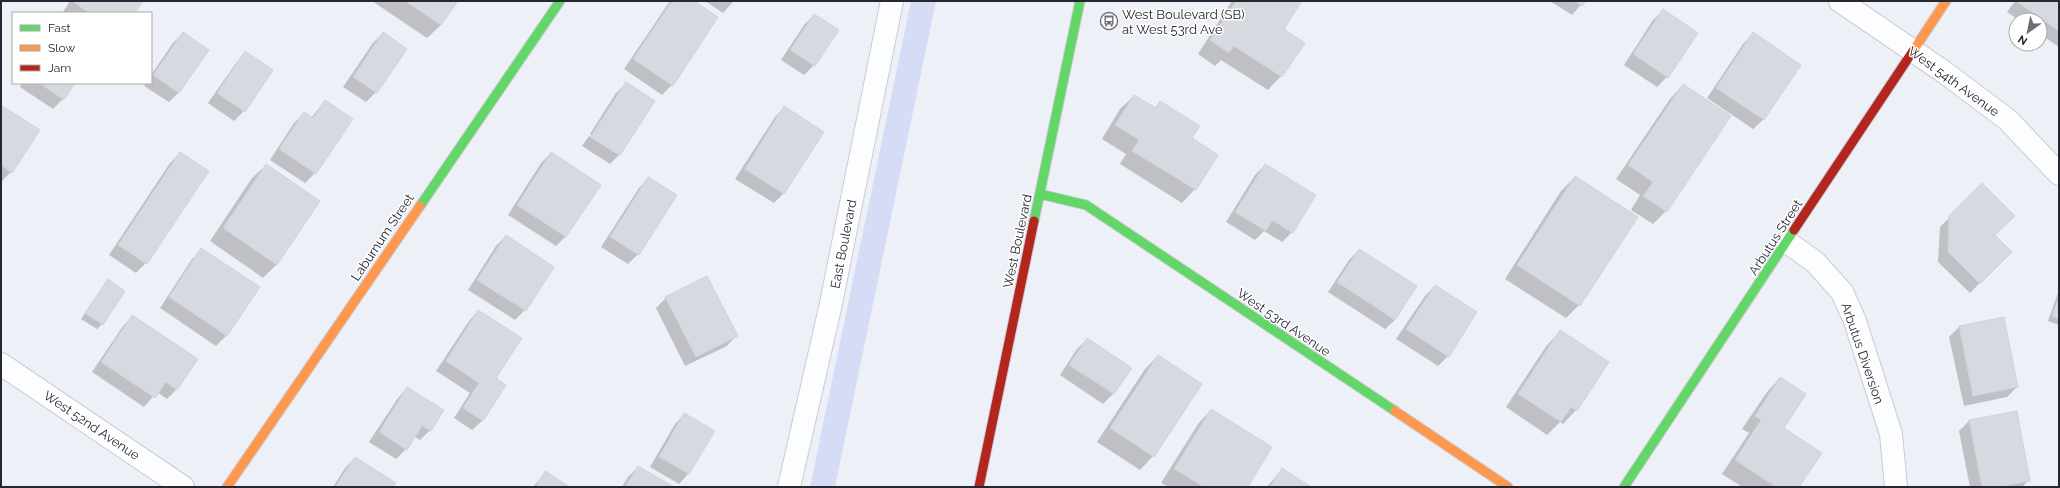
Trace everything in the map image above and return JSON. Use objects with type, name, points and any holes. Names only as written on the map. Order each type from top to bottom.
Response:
[{"type":"street","name":"Laburnum Street","points":[[227,487],[560,1]]},
{"type":"street","name":"East Boulevard","points":[[789,487],[830,308],[892,1]]},
{"type":"street","name":"West Boulevard","points":[[979,487],[1080,1]]},
{"type":"street","name":"West 54th Avenue","points":[[1840,1],[1944,72],[2008,120],[2059,174]]},
{"type":"street","name":"Arbutus Street","points":[[1624,487],[1946,1]]},
{"type":"street","name":"West 53rd Avenue","points":[[1040,194],[1086,205],[1508,487]]},
{"type":"street","name":"Arbutus Diversion","points":[[1787,242],[1815,262],[1842,292],[1855,321],[1891,434],[1896,487]]},
{"type":"street","name":"West 52nd Avenue","points":[[1,364],[183,487]]},
{"type":"shaded area","points":[[911,1],[936,1],[835,487],[810,487]]},
{"type":"building","points":[[72,1],[143,1],[136,12],[88,12]]},
{"type":"building","points":[[405,1],[458,1],[441,25]]},
{"type":"building","points":[[672,1],[694,1],[718,17],[673,86],[633,59]]},
{"type":"building","points":[[1236,1],[1302,1],[1284,29],[1305,43],[1282,77],[1234,46],[1229,53],[1210,40]]},
{"type":"building","points":[[1574,1],[1586,1],[1582,6]]},
{"type":"building","points":[[2016,1],[2059,1],[2059,31],[2048,23],[2048,12],[2032,12]]},
{"type":"building","points":[[1663,9],[1698,33],[1668,78],[1633,54]]},
{"type":"building","points":[[814,14],[839,30],[815,66],[790,50]]},
{"type":"building","points":[[183,32],[209,50],[179,93],[153,75]]},
{"type":"building","points":[[383,32],[407,49],[377,93],[353,77]]},
{"type":"building","points":[[1753,32],[1801,65],[1764,120],[1716,88]]},
{"type":"building","points":[[245,51],[273,70],[245,112],[217,93]]},
{"type":"building","points":[[626,82],[655,101],[620,155],[591,136]]},
{"type":"building","points":[[40,84],[74,84],[64,100]]},
{"type":"building","points":[[1683,84],[1731,116],[1667,212],[1643,196],[1653,182],[1628,165]]},
{"type":"building","points":[[1134,95],[1156,108],[1160,101],[1200,126],[1192,138],[1218,155],[1196,190],[1132,151],[1139,140],[1115,125]]},
{"type":"building","points":[[325,100],[353,119],[316,174],[279,149],[304,112],[313,118]]},
{"type":"building","points":[[1,105],[40,130],[12,173],[1,165]]},
{"type":"building","points":[[784,106],[824,132],[784,194],[745,169]]},
{"type":"building","points":[[180,152],[209,171],[147,264],[118,245]]},
{"type":"building","points":[[551,152],[601,185],[566,237],[517,205]]},
{"type":"building","points":[[266,164],[320,201],[277,265],[223,228]]},
{"type":"building","points":[[1265,164],[1316,195],[1293,233],[1272,220],[1266,231],[1235,212]]},
{"type":"building","points":[[1575,176],[1638,217],[1580,306],[1517,265]]},
{"type":"building","points":[[648,177],[677,195],[639,255],[610,237]]},
{"type":"building","points":[[1982,183],[2015,216],[1995,235],[2012,252],[1980,284],[1948,252],[1949,216]]},
{"type":"building","points":[[506,235],[554,267],[526,311],[477,280]]},
{"type":"building","points":[[201,248],[260,287],[227,336],[169,297]]},
{"type":"building","points":[[1359,249],[1417,286],[1395,320],[1337,282]]},
{"type":"building","points":[[707,276],[738,336],[696,357],[665,297]]},
{"type":"building","points":[[108,279],[125,291],[103,325],[85,313]]},
{"type":"building","points":[[1435,285],[1477,312],[1449,357],[1406,329]]},
{"type":"building","points":[[2059,297],[2059,319],[2052,316]]},
{"type":"building","points":[[478,310],[522,338],[496,378],[506,385],[483,421],[463,408],[479,383],[446,361]]},
{"type":"building","points":[[132,315],[198,359],[177,390],[166,382],[155,398],[101,362]]},
{"type":"building","points":[[2004,317],[2018,387],[1973,396],[1959,326]]},
{"type":"building","points":[[1560,330],[1609,362],[1577,411],[1571,407],[1561,422],[1518,394]]},
{"type":"building","points":[[1087,338],[1132,368],[1114,394],[1069,365]]},
{"type":"building","points":[[1158,355],[1202,384],[1154,457],[1110,428]]},
{"type":"building","points":[[1780,377],[1806,394],[1784,428],[1822,453],[1799,487],[1776,487],[1735,460],[1761,420],[1755,416]]},
{"type":"building","points":[[407,387],[444,410],[431,431],[422,426],[407,450],[379,432]]},
{"type":"building","points":[[1211,409],[1272,447],[1248,487],[1204,487],[1174,469]]},
{"type":"building","points":[[2017,411],[2030,481],[1998,487],[1982,487],[1969,420]]},
{"type":"building","points":[[684,413],[715,431],[689,474],[659,457]]},
{"type":"building","points":[[355,457],[396,483],[393,487],[335,487]]},
{"type":"building","points":[[638,466],[674,487],[625,487]]},
{"type":"building","points":[[1282,468],[1311,487],[1270,487]]},
{"type":"building","points":[[545,471],[570,487],[536,487]]},
{"type":"traffic: fast","points":[[420,206],[560,1]]},
{"type":"traffic: fast","points":[[1034,221],[1080,1]]},
{"type":"traffic: fast","points":[[1040,194],[1086,205],[1395,411]]},
{"type":"traffic: fast","points":[[1624,487],[1794,230]]},
{"type":"traffic: slow","points":[[1913,51],[1946,1]]},
{"type":"traffic: slow","points":[[227,487],[420,206]]},
{"type":"traffic: slow","points":[[1395,411],[1508,487]]},
{"type":"traffic: jam","points":[[1794,230],[1913,51]]},
{"type":"traffic: jam","points":[[979,487],[1034,221]]},
{"type":"place","name":"West Boulevard (SB) at West 53rd Ave","points":[[1109,21]]}]
